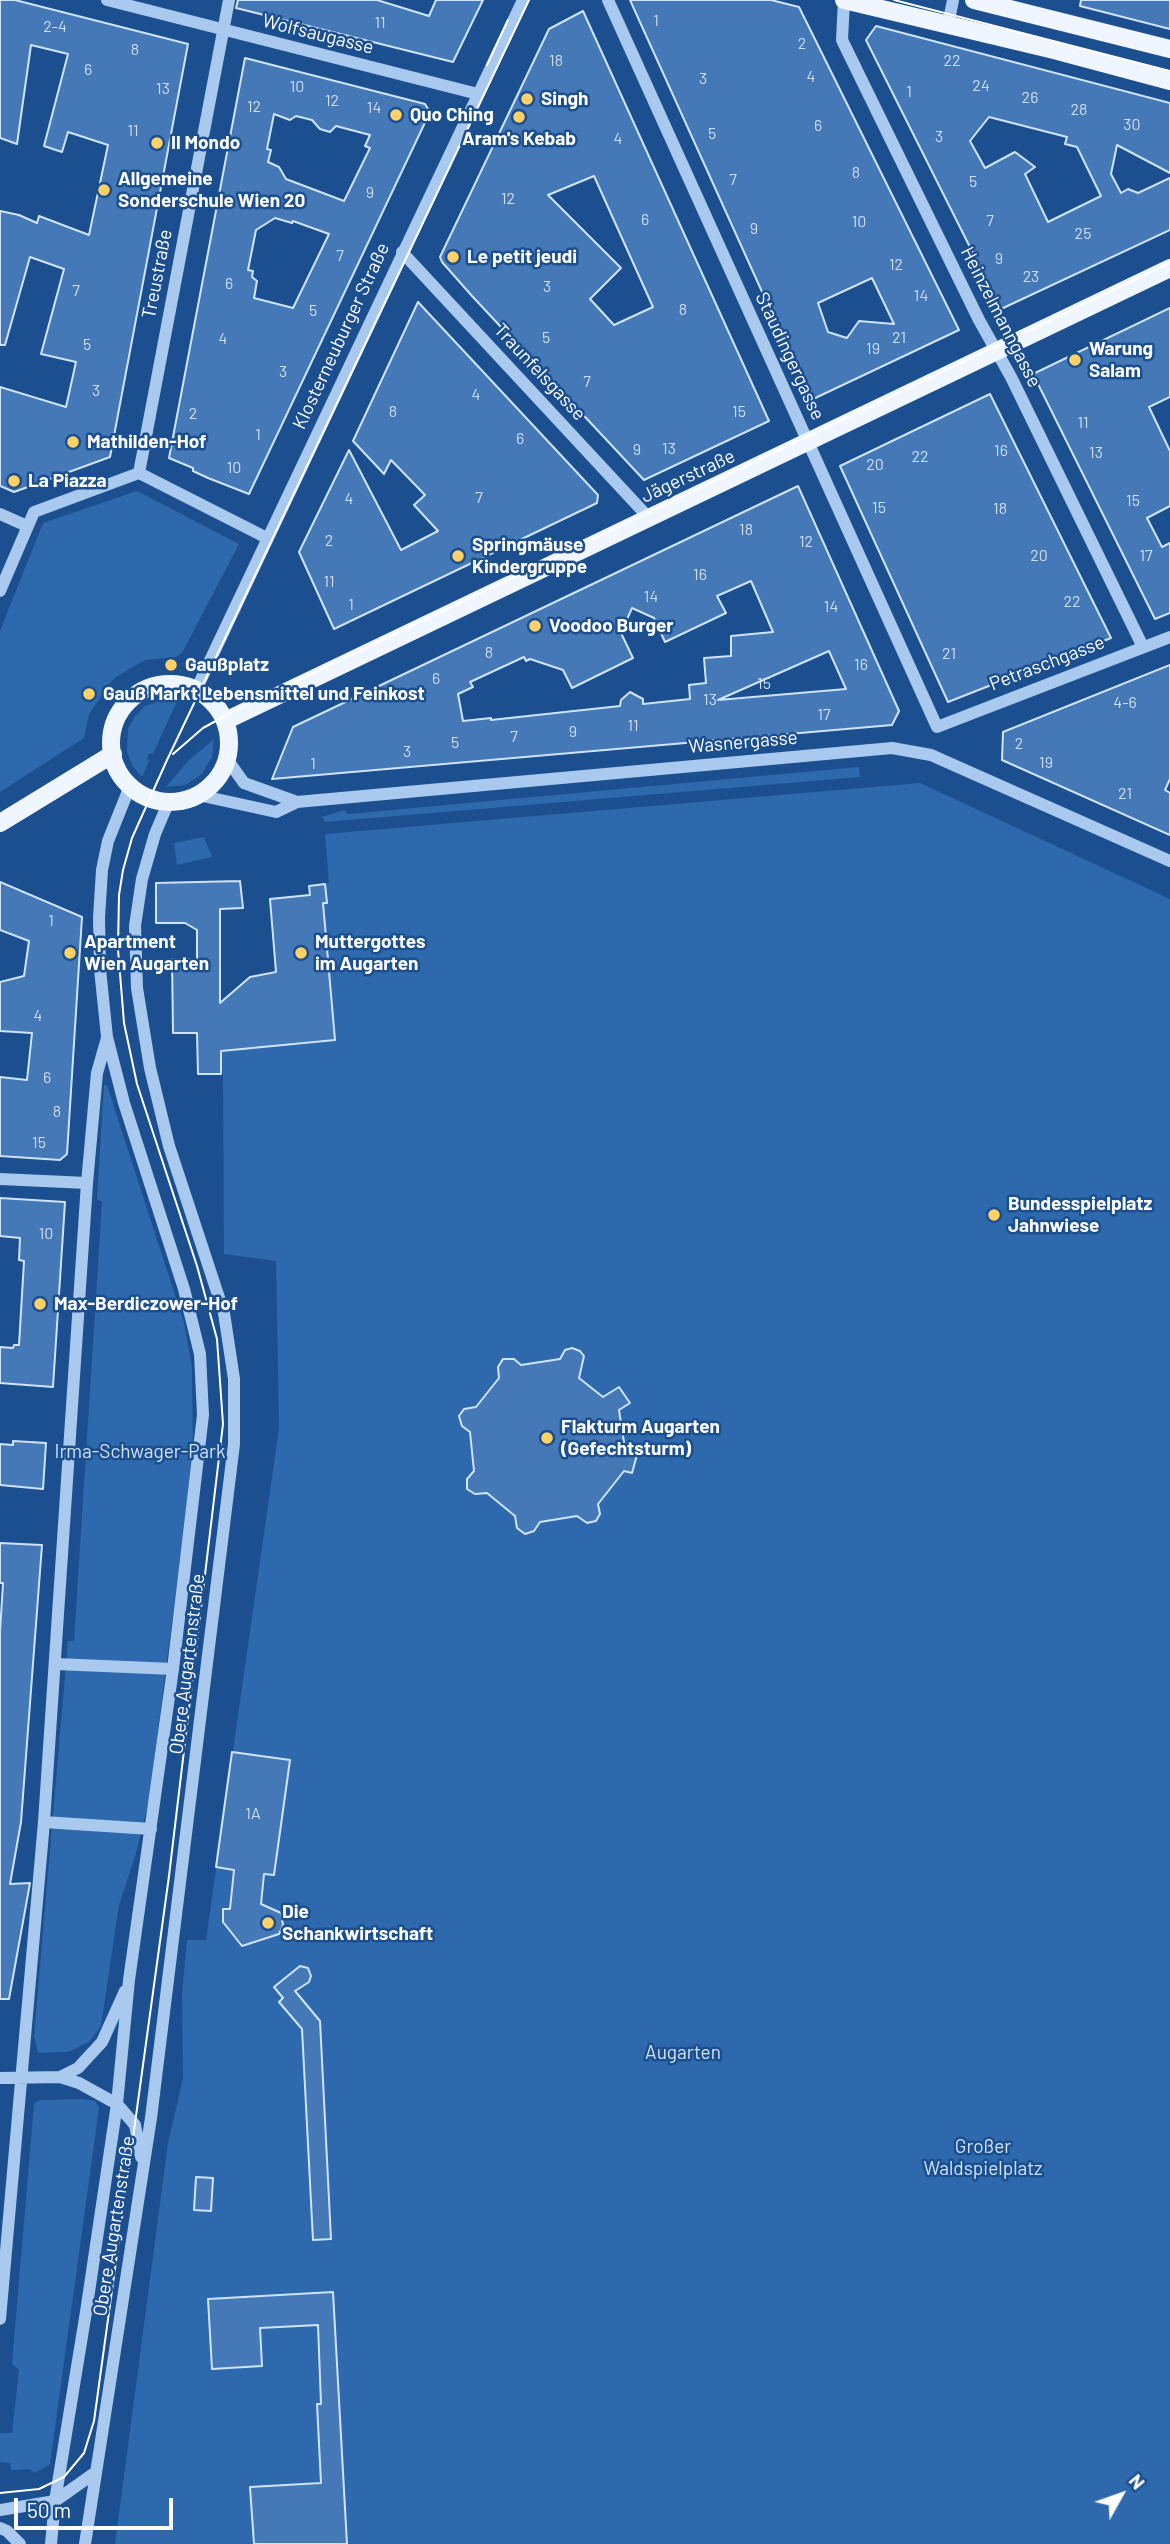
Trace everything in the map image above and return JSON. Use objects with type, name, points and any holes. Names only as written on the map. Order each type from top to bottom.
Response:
[{"type":"main road","points":[[844,0],[1054,50],[1170,81]]},
{"type":"main road","points":[[974,0],[1170,49]]},
{"type":"main road","name":"Jägerstraße","points":[[225,721],[1170,268]]},
{"type":"main road","points":[[171,684],[196,690],[216,706],[225,721],[229,744],[227,759],[216,780],[198,795],[169,802],[150,798],[130,786],[117,768],[112,736],[116,720],[125,705],[138,694],[154,687],[171,684]]},
{"type":"main road","points":[[0,823],[113,754]]},
{"type":"street","name":"Wolfsaugasse","points":[[107,0],[478,94]]},
{"type":"street","name":"Treustraße","points":[[139,472],[229,0]]},
{"type":"street","name":"Staudingergasse","points":[[608,0],[937,727]]},
{"type":"street","name":"Heinzelmanngasse","points":[[844,0],[842,40],[1143,647]]},
{"type":"street","points":[[948,25],[953,0]]},
{"type":"street","name":"Klosterneuburger Straße","points":[[196,690],[402,252],[525,1]]},
{"type":"street","name":"Traunfelsgasse","points":[[402,252],[649,518]]},
{"type":"street","points":[[0,591],[34,512],[139,472],[267,538]]},
{"type":"street","points":[[0,514],[27,526]]},
{"type":"street","name":"Petraschgasse","points":[[937,727],[1170,636]]},
{"type":"street","name":"Wasnergasse","points":[[198,795],[276,812],[298,802],[892,748],[931,755],[1170,861]]},
{"type":"street","name":"Wasnergasse","points":[[227,759],[244,783],[298,802]]},
{"type":"street","name":"Obere Augartenstraße","points":[[51,2544],[55,2501],[117,2104],[129,1980],[173,1669],[203,1415],[200,1354],[184,1289],[131,1127],[107,1037],[100,969],[102,870],[108,841],[130,786]]},
{"type":"street","name":"Obere Augartenstraße","points":[[85,2544],[144,2167],[234,1444],[234,1379],[224,1313],[166,1134],[150,1068],[137,988],[135,926],[142,879],[155,834],[169,802]]},
{"type":"street","name":"Obere Augartenstraße","points":[[0,2319],[44,1822],[87,1183],[97,1073],[107,1037]]},
{"type":"street","points":[[0,1178],[87,1183]]},
{"type":"street","name":"Obere Augartenstraße","points":[[56,1664],[173,1669]]},
{"type":"street","points":[[44,1822],[151,1829]]},
{"type":"street","points":[[60,2077],[78,2068],[103,2042],[129,1980]]},
{"type":"street","points":[[0,2078],[60,2077],[79,2083],[117,2104],[135,2125],[144,2167]]},
{"type":"street","points":[[0,2510],[55,2501],[96,2472]]},
{"type":"street","points":[[0,2528],[20,2544]]},
{"type":"green space","points":[[137,491],[239,544],[182,653],[176,657],[145,660],[114,678],[89,714],[84,738],[0,792],[0,631],[43,523]]},
{"type":"green space","points":[[169,698],[178,699],[153,754],[149,753],[149,761],[142,777],[133,767],[127,752],[128,729],[145,706]]},
{"type":"green space","points":[[214,739],[212,757],[202,774],[185,785],[166,787],[188,761]]},
{"type":"green space","points":[[859,767],[860,777],[325,822],[322,817],[344,810],[348,814]]},
{"type":"green space","name":"Augarten","points":[[920,783],[1170,899],[1170,2544],[115,2544],[168,2143],[183,2078],[182,1994],[187,1940],[206,1940],[279,1428],[276,1261],[224,1254],[221,1051],[335,1040],[323,903],[327,903],[325,884],[329,883],[325,834]]},
{"type":"green space","points":[[204,837],[212,857],[177,865],[174,843]]},
{"type":"green space","name":"Irma-Schwager-Park","points":[[104,1085],[107,1085],[184,1323],[192,1367],[193,1457],[149,1800],[119,1905],[101,2026],[89,2042],[68,2052],[38,2053],[34,2036],[68,1641],[74,1641],[102,1202],[97,1199]]},
{"type":"green space","points":[[39,2100],[95,2101],[99,2108],[50,2464],[35,2473],[29,2469],[11,2470],[10,2463],[0,2462],[0,2433],[12,2433],[19,2370],[12,2364],[34,2104]]},
{"type":"building","points":[[0,0],[15,0],[188,44],[110,457],[14,492],[0,486],[0,387],[66,407],[76,362],[41,354],[64,269],[30,257],[5,345],[0,345],[0,211],[37,223],[39,216],[89,235],[108,145],[68,132],[62,152],[44,146],[68,54],[31,45],[17,144],[0,138]]},
{"type":"building","points":[[238,0],[377,0],[429,16],[436,0],[483,0],[453,62],[236,8]]},
{"type":"building","points":[[630,0],[771,0],[799,7],[959,330],[811,400]],"holes":[[[872,278],[894,324],[859,321],[847,338],[828,332],[818,303]]]},
{"type":"building","points":[[1081,0],[1170,0],[1170,29],[1080,6]]},
{"type":"building","points":[[583,11],[769,421],[644,480],[472,296],[440,257],[549,29]],"holes":[[[594,176],[653,307],[614,325],[590,299],[621,268],[548,195]]]},
{"type":"building","points":[[876,26],[1170,103],[1170,173],[1117,145],[1111,174],[1121,193],[1128,189],[1138,193],[1170,178],[1170,230],[1001,309],[866,40]],"holes":[[[989,117],[1067,137],[1065,144],[1077,147],[1101,196],[1048,222],[1025,174],[1035,167],[1015,152],[985,168],[970,141]]]},
{"type":"building","points":[[245,58],[425,104],[430,112],[249,494],[208,478],[169,458]],"holes":[[[274,114],[290,120],[296,116],[312,120],[320,129],[330,132],[336,126],[370,135],[365,146],[370,148],[344,201],[286,179],[279,167],[268,162],[271,150],[267,149]],[[275,218],[292,223],[293,221],[329,234],[293,308],[254,298],[257,281],[252,277],[253,271],[248,270],[256,230]]]},
{"type":"building","points":[[418,302],[598,495],[597,503],[334,629],[299,552],[349,450],[401,550],[438,531],[414,505],[425,495],[391,460],[384,474],[353,441]]},
{"type":"building","points":[[1170,308],[1170,397],[1149,407],[1170,451],[1170,506],[1147,518],[1162,547],[1170,543],[1170,613],[1155,619],[1033,374]]},
{"type":"building","points":[[990,394],[1111,638],[948,702],[840,466]]},
{"type":"building","points":[[798,486],[899,711],[892,725],[272,779],[293,727]],"holes":[[[751,581],[773,632],[731,636],[731,656],[704,658],[706,683],[689,685],[690,699],[643,704],[643,699],[630,692],[621,700],[620,706],[463,721],[458,694],[473,687],[470,682],[524,657],[526,661],[530,659],[563,670],[572,688],[633,658],[621,633],[632,608],[654,618],[665,642],[726,613],[717,596]],[[829,651],[846,689],[718,700]]]},
{"type":"building","points":[[1170,665],[1170,779],[1165,790],[1170,793],[1170,835],[1002,760],[1003,732]]},
{"type":"building","points":[[240,881],[243,908],[220,909],[220,1003],[250,977],[276,972],[270,899],[310,895],[309,886],[325,884],[327,903],[323,903],[335,1040],[221,1051],[221,1074],[198,1074],[197,1033],[173,1033],[172,959],[197,959],[197,930],[185,923],[156,923],[156,883]]},
{"type":"building","points":[[0,882],[82,917],[67,1154],[60,1160],[0,1156],[0,1077],[27,1080],[32,1033],[0,1031],[0,982],[24,976],[29,941],[0,930]]},
{"type":"building","name":"Max-Berdiczower-Hof","points":[[0,1198],[65,1202],[53,1387],[0,1383],[0,1347],[13,1348],[14,1345],[19,1345],[24,1261],[19,1260],[20,1238],[0,1236]]},
{"type":"building","name":"Flakturm Augarten (Gefechtsturm)","points":[[572,1348],[584,1356],[579,1378],[603,1397],[619,1387],[630,1403],[619,1410],[625,1449],[637,1455],[632,1473],[624,1471],[598,1504],[600,1514],[596,1521],[587,1523],[577,1516],[540,1522],[534,1531],[525,1534],[517,1528],[515,1516],[487,1493],[475,1494],[467,1489],[467,1479],[474,1471],[470,1432],[462,1426],[459,1416],[464,1409],[476,1407],[499,1378],[498,1367],[503,1359],[514,1359],[521,1365],[560,1359],[565,1350]]},
{"type":"building","points":[[13,1441],[46,1443],[43,1489],[0,1485],[0,1444],[13,1445]]},
{"type":"building","points":[[0,1543],[42,1545],[21,1822],[10,1884],[30,1883],[9,1999],[0,1999],[0,1632],[3,1583],[0,1583]]},
{"type":"building","points":[[232,1752],[290,1760],[274,1875],[264,1874],[261,1904],[281,1913],[283,1925],[279,1934],[242,1946],[223,1922],[223,1909],[230,1909],[234,1870],[216,1867]]},
{"type":"building","points":[[300,1966],[308,1968],[311,1976],[309,1982],[295,1991],[320,2021],[331,2239],[313,2240],[302,2029],[279,2002],[283,1998],[274,1987]]},
{"type":"building","points":[[196,2177],[213,2178],[211,2211],[194,2210]]},
{"type":"building","points":[[333,2292],[347,2544],[254,2544],[250,2487],[321,2483],[317,2404],[321,2404],[318,2325],[260,2328],[262,2366],[212,2369],[208,2299]]},
{"type":"tram line","points":[[0,2493],[39,2489],[64,2477],[84,2453],[94,2421],[169,1876],[223,1424],[217,1339],[197,1266],[137,1084],[124,1023],[118,949],[119,895],[123,870],[132,838],[167,760],[529,0]]},
{"type":"tram line","points":[[894,0],[1170,71]]},
{"type":"tram line","points":[[487,65],[508,20]]},
{"type":"tram line","points":[[173,754],[203,728],[236,710],[1170,263]]},
{"type":"place","name":"Singh","points":[[527,99]]},
{"type":"place","name":"Quo Ching","points":[[396,115]]},
{"type":"place","name":"Aram's Kebab","points":[[519,117]]},
{"type":"place","name":"Il Mondo","points":[[157,143]]},
{"type":"place","name":"Allgemeine Sonderschule Wien 20","points":[[104,190]]},
{"type":"place","name":"Le petit jeudi","points":[[453,257]]},
{"type":"place","name":"Warung Salam","points":[[1075,360]]},
{"type":"place","name":"Mathilden-Hof","points":[[73,442]]},
{"type":"place","name":"La Piazza","points":[[14,481]]},
{"type":"place","name":"Springmäuse Kindergruppe","points":[[458,556]]},
{"type":"place","name":"Voodoo Burger","points":[[535,626]]},
{"type":"place","name":"Gaußplatz","points":[[171,665]]},
{"type":"place","name":"Gauß Markt Lebensmittel und Feinkost","points":[[89,694]]},
{"type":"place","name":"Apartment Wien Augarten","points":[[70,953]]},
{"type":"place","name":"Muttergottes im Augarten","points":[[301,953]]},
{"type":"place","name":"Bundesspielplatz Jahnwiese","points":[[994,1215]]},
{"type":"place","name":"Max-Berdiczower-Hof","points":[[40,1304]]},
{"type":"place","name":"Flakturm Augarten (Gefechtsturm)","points":[[547,1438]]},
{"type":"place","name":"Die Schankwirtschaft","points":[[268,1923]]},
{"type":"park label","name":"Großer Waldspielplatz","points":[[983,2158]]}]
